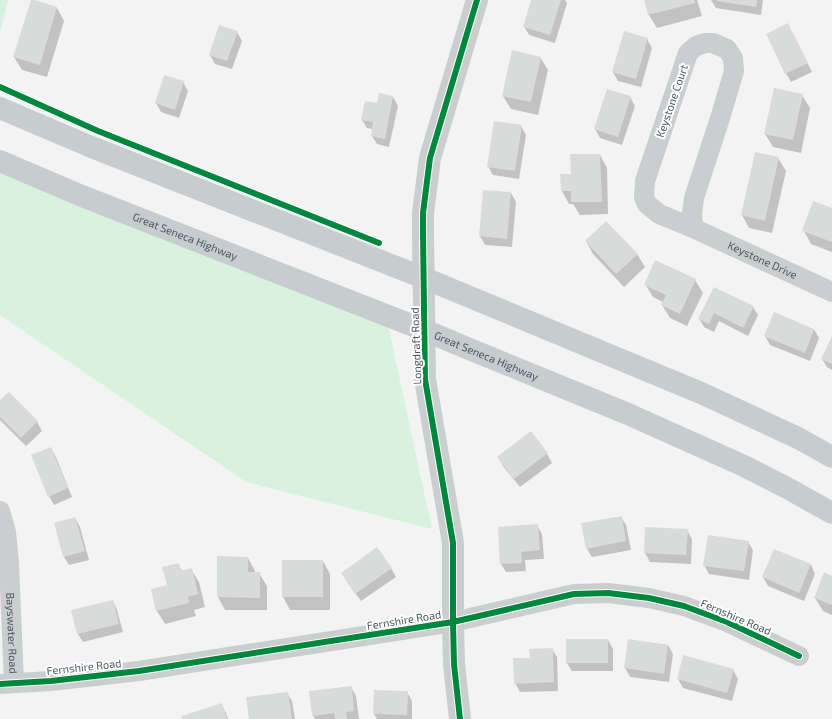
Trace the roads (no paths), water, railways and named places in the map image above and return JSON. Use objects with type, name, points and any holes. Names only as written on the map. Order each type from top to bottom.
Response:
[{"type":"main road","points":[[0,108],[89,146],[424,278],[701,393],[798,438],[832,457]]},
{"type":"main road","name":"Great Seneca Highway","points":[[0,162],[96,202],[424,330],[643,420],[744,466],[832,513]]},
{"type":"street","name":"Longdraft Road","points":[[460,719],[454,664],[453,543],[425,379],[423,234],[430,158],[477,0]]},
{"type":"street","name":"Keystone Court","points":[[705,43],[713,43],[727,49],[733,58],[734,71],[694,198],[692,213],[693,228],[658,214],[647,204],[644,197],[645,181],[688,53],[696,46],[705,43]]},
{"type":"street","name":"Keystone Drive","points":[[693,228],[832,292]]},
{"type":"street","name":"Bayswater Road","points":[[0,511],[6,532],[9,563],[7,684]]},
{"type":"street","name":"Fernshire Road","points":[[7,684],[51,681],[139,671],[453,622],[574,594],[608,593],[649,598],[684,606],[727,622],[799,656]]}]
